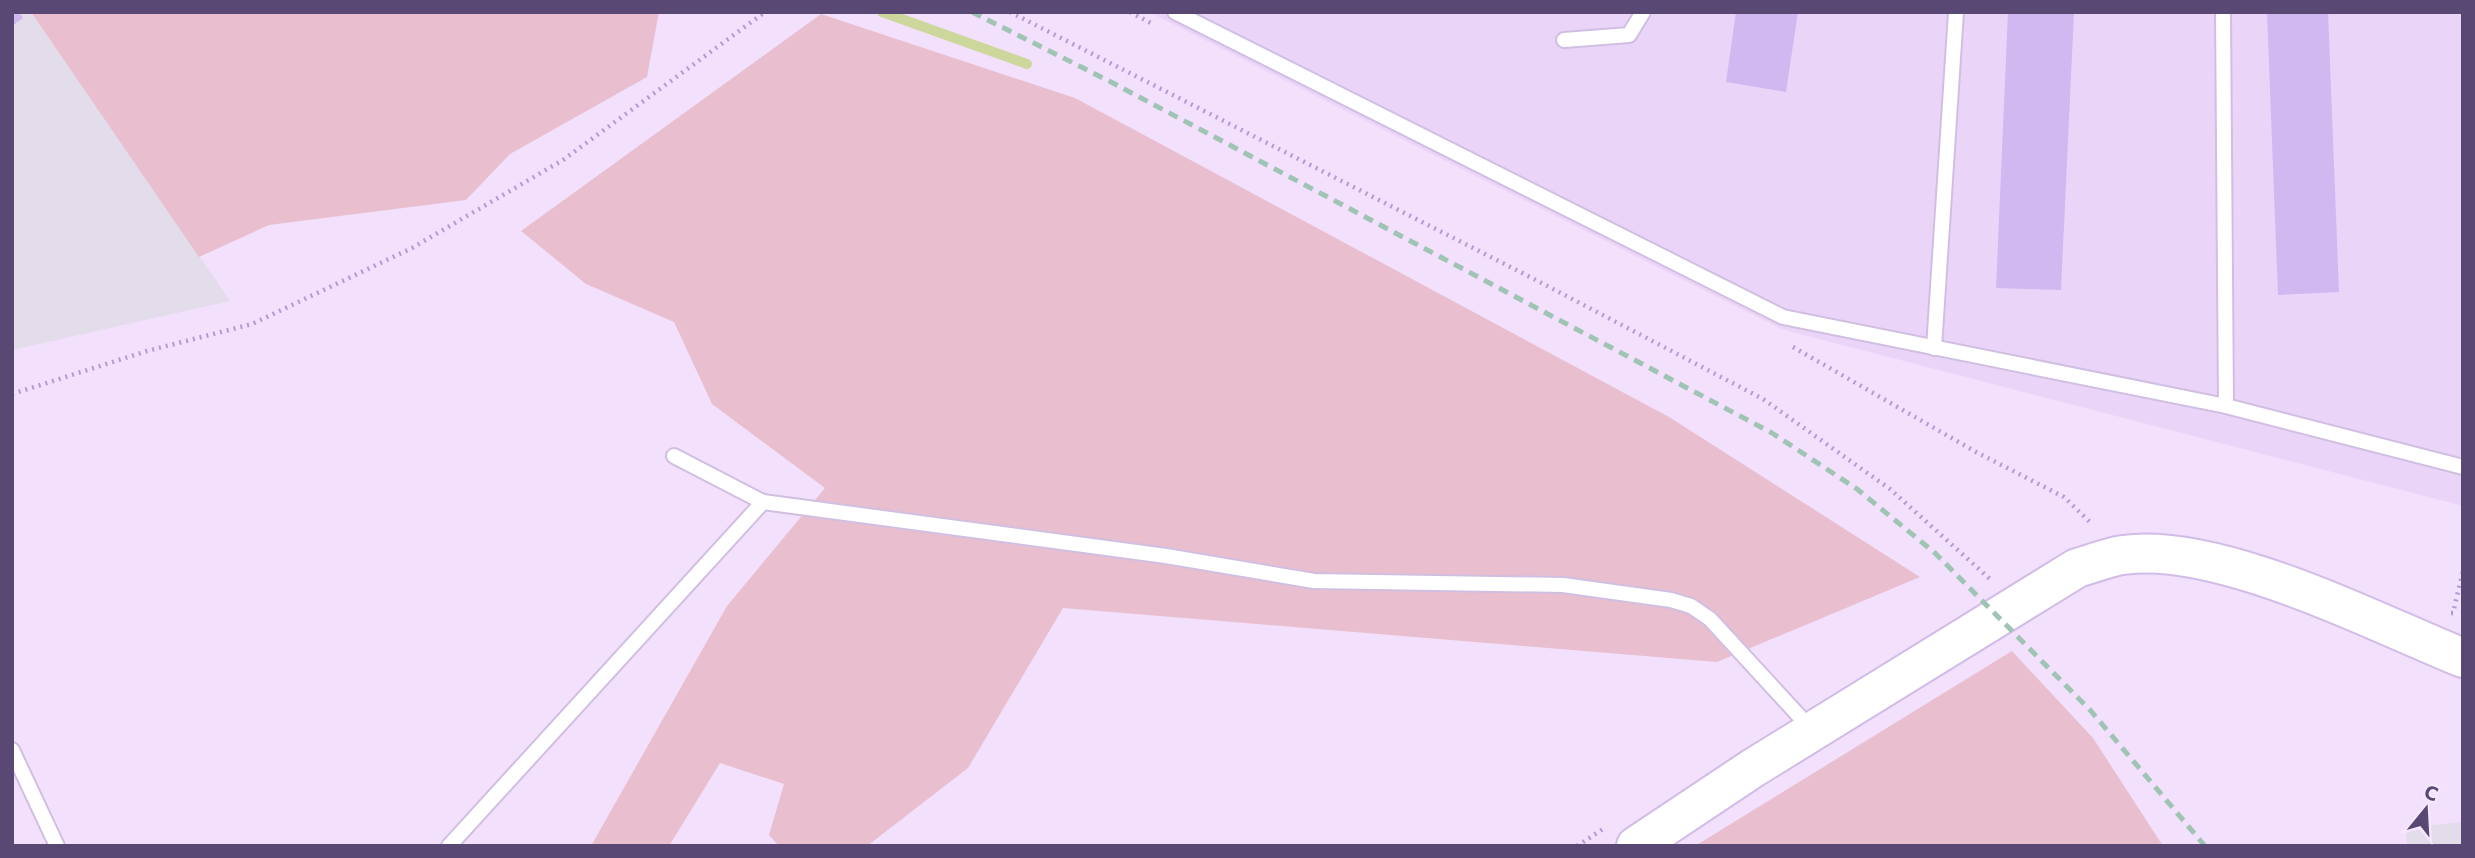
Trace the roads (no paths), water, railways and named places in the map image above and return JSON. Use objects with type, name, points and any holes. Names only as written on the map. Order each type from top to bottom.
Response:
[{"type":"street","points":[[1636,846],[1813,731],[2077,568],[2124,555],[2192,557],[2264,577],[2463,658]]},
{"type":"lane","points":[[1175,12],[1783,317],[2226,406],[2463,467]]},
{"type":"lane","points":[[1564,40],[1629,35],[1643,12]]},
{"type":"lane","points":[[1934,348],[1956,12]]},
{"type":"lane","points":[[2223,12],[2226,406]]},
{"type":"lane","points":[[674,456],[763,502],[1166,556],[1314,581],[1563,585],[1671,600],[1691,606],[1710,619],[1813,731]]},
{"type":"lane","points":[[449,846],[763,502]]},
{"type":"lane","points":[[12,750],[57,846]]},
{"type":"waterway","points":[[882,12],[1027,64]]},
{"type":"railway","points":[[972,12],[1111,82],[1772,433],[1857,489],[1935,553],[2091,711],[2205,846]]}]
